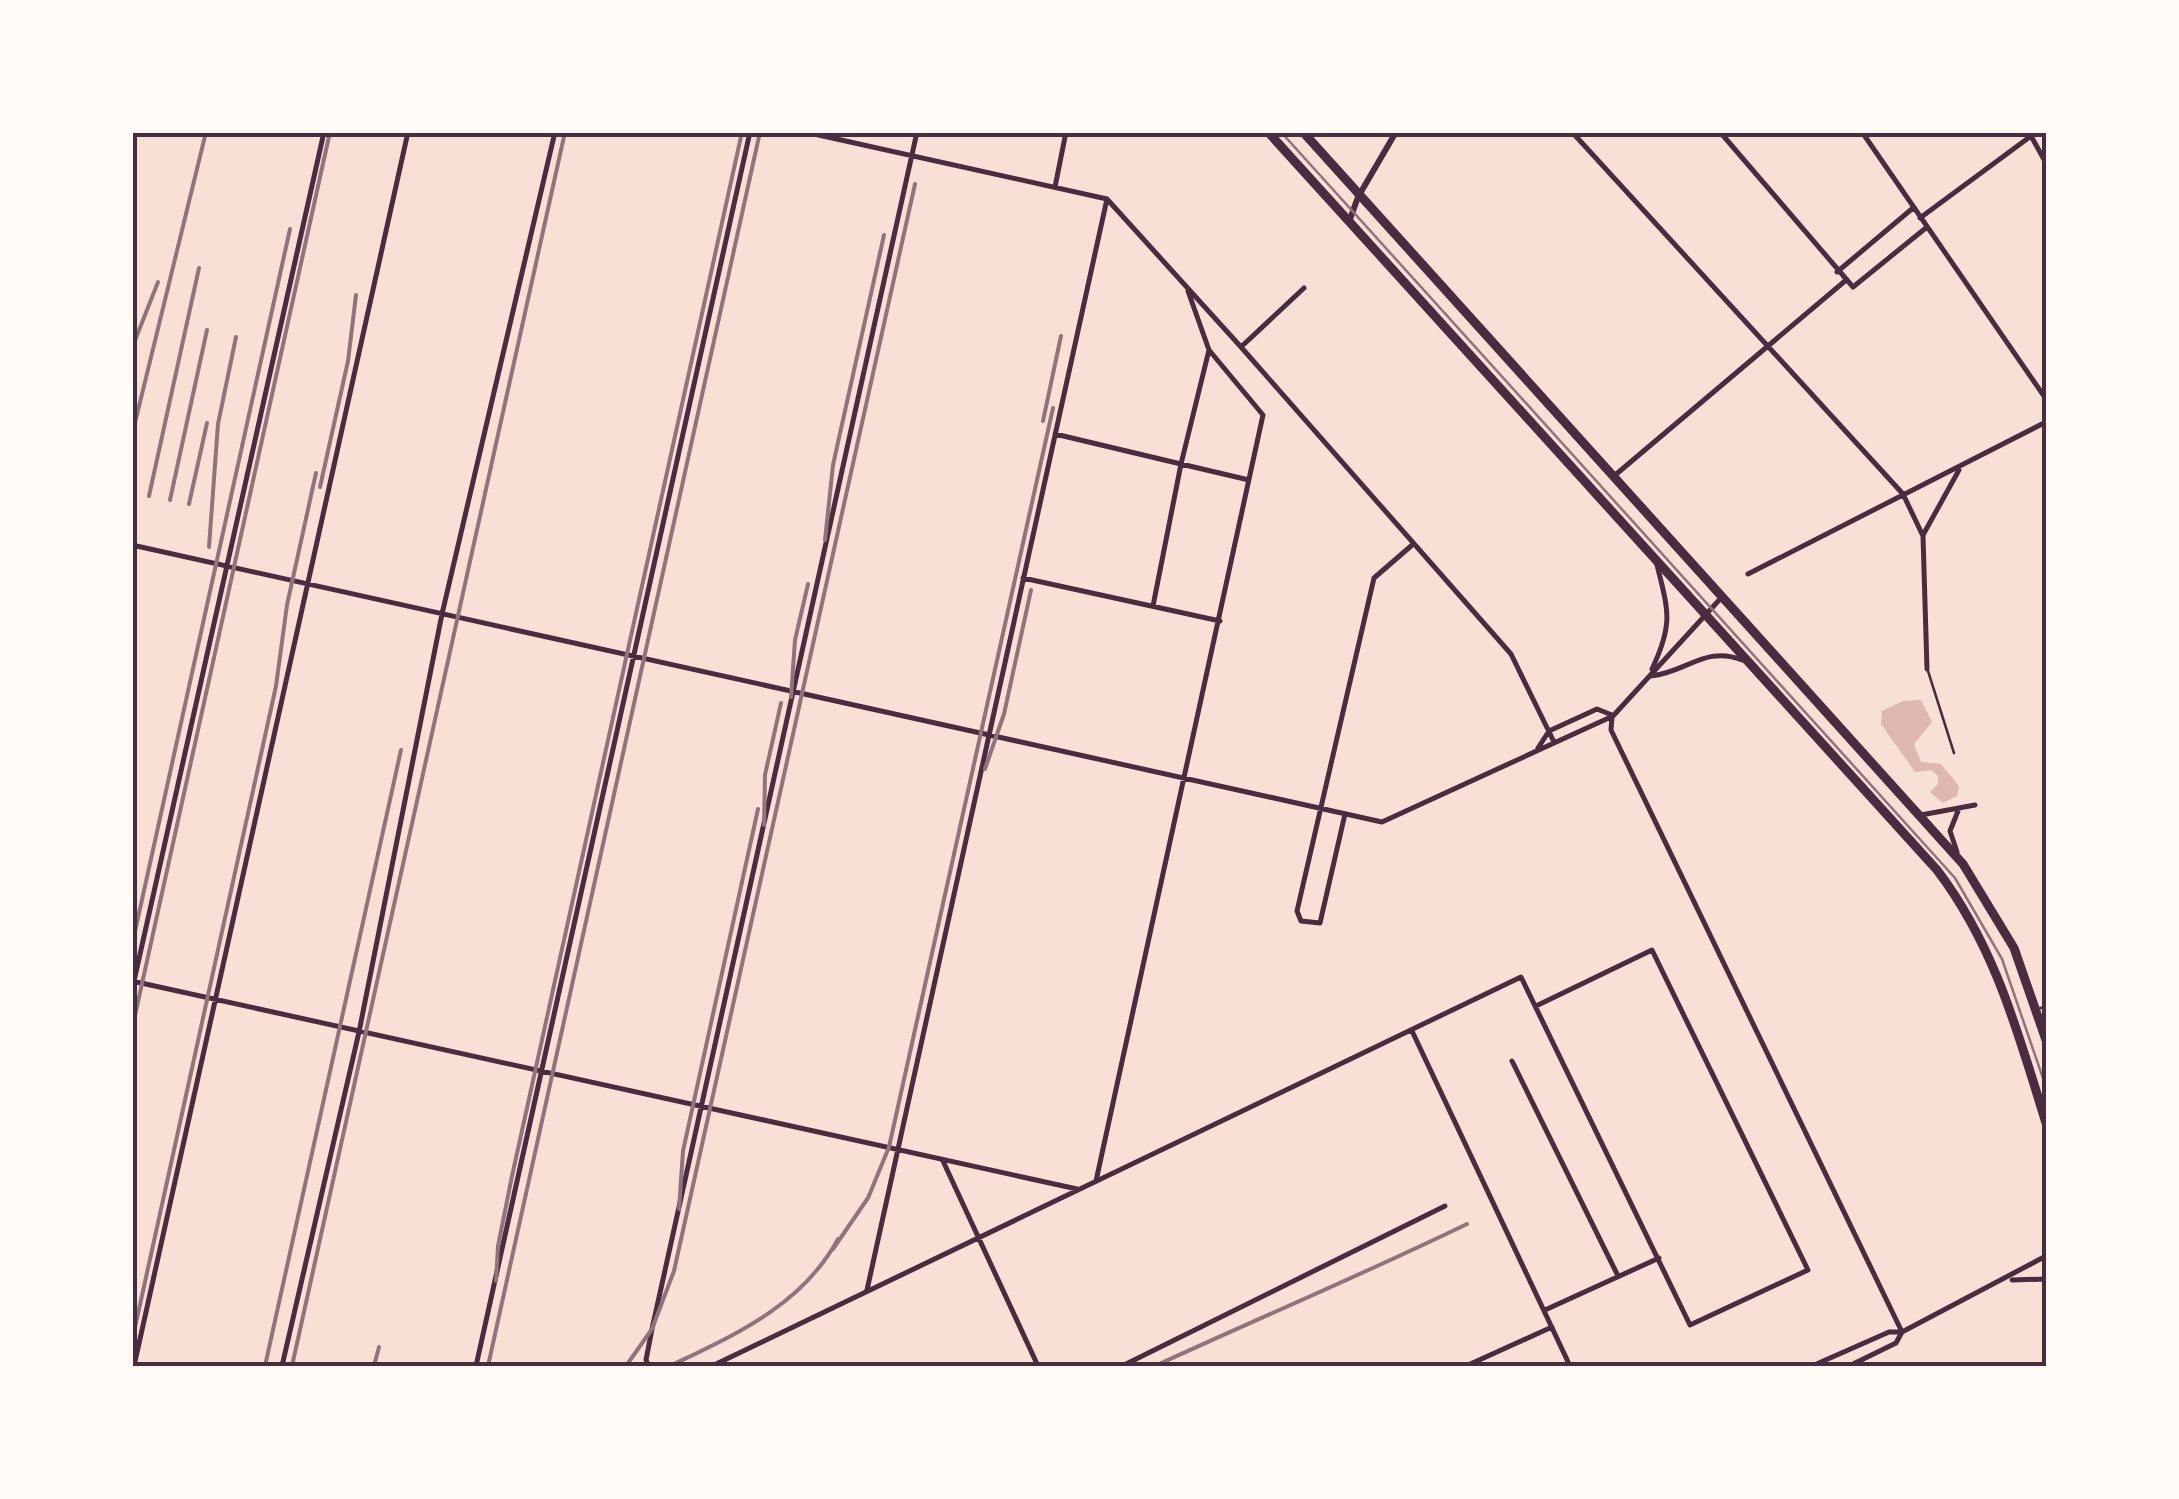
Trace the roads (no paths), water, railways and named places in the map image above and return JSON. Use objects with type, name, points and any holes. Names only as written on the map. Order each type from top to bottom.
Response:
[{"type":"main road","points":[[1268,132],[1960,900],[1998,972],[2046,1124]]},
{"type":"main road","points":[[1302,132],[1963,864],[2004,926],[2041,1008],[2046,1040]]},
{"type":"street","points":[[132,990],[324,132]]},
{"type":"street","points":[[134,1366],[408,132]]},
{"type":"street","points":[[282,1366],[360,1032],[442,614],[555,132]]},
{"type":"street","points":[[476,1366],[750,132]]},
{"type":"street","points":[[805,132],[1106,199],[1511,654],[1554,742]]},
{"type":"street","points":[[649,1366],[649,1344],[917,132]]},
{"type":"street","points":[[1054,187],[1066,132]]},
{"type":"street","points":[[1349,222],[1358,197],[1396,132]]},
{"type":"street","points":[[1572,132],[1902,494],[1923,536],[1927,669]]},
{"type":"street","points":[[1862,132],[2046,399]]},
{"type":"street","points":[[1722,133],[1853,287],[1927,227]]},
{"type":"street","points":[[1920,218],[2029,134],[2046,163]]},
{"type":"street","points":[[866,1292],[1106,199]]},
{"type":"street","points":[[1837,272],[1913,208]]},
{"type":"street","points":[[1612,478],[1845,281]]},
{"type":"street","points":[[1241,347],[1304,288]]},
{"type":"street","points":[[1096,1182],[1264,415],[1209,350],[1188,290]]},
{"type":"street","points":[[1153,606],[1209,350]]},
{"type":"street","points":[[1748,574],[2046,422]]},
{"type":"street","points":[[1055,434],[1249,480]]},
{"type":"street","points":[[1923,536],[1960,468]]},
{"type":"street","points":[[132,544],[1382,822],[1612,716],[1721,598]]},
{"type":"street","points":[[1345,814],[1320,923],[1301,922],[1297,911],[1374,578],[1412,546]]},
{"type":"street","points":[[1648,676],[1669,634],[1669,612],[1656,562]]},
{"type":"street","points":[[1023,578],[1220,621]]},
{"type":"street","points":[[1648,676],[1700,657],[1727,655],[1742,660]]},
{"type":"street","points":[[1536,750],[1548,731],[1597,709],[1612,716]]},
{"type":"street","points":[[1612,716],[1611,730],[1902,1332]]},
{"type":"street","points":[[1918,815],[1959,811],[1975,805]]},
{"type":"street","points":[[1959,811],[1950,830],[1963,864]]},
{"type":"street","points":[[712,1366],[1521,976],[1690,1325],[1808,1270],[1652,950],[1536,1006]]},
{"type":"street","points":[[133,981],[1080,1190]]},
{"type":"street","points":[[1412,1030],[1570,1366]]},
{"type":"street","points":[[1512,1061],[1618,1276]]},
{"type":"street","points":[[943,1160],[1038,1366]]},
{"type":"street","points":[[1122,1366],[1446,1206]]},
{"type":"street","points":[[1812,1366],[1889,1332],[1902,1332],[2009,1280],[2045,1256]]},
{"type":"street","points":[[1545,1310],[1658,1258]]},
{"type":"street","points":[[2009,1280],[2046,1279]]},
{"type":"street","points":[[1466,1366],[1552,1327]]},
{"type":"street","points":[[1849,1366],[1896,1343],[1902,1332]]},
{"type":"lane","points":[[1927,669],[1954,753]]},
{"type":"tram line","points":[[1281,132],[1955,878],[2002,959],[2046,1087]]},
{"type":"railway","points":[[132,148],[136,132]]},
{"type":"railway","points":[[132,435],[206,132]]},
{"type":"railway","points":[[132,1029],[330,132]]},
{"type":"railway","points":[[292,1366],[565,132]]},
{"type":"railway","points":[[496,1281],[498,1246],[512,1176],[742,132]]},
{"type":"railway","points":[[488,1366],[760,132]]},
{"type":"railway","points":[[626,1366],[652,1329],[674,1271],[915,184]]},
{"type":"railway","points":[[132,945],[290,229]]},
{"type":"railway","points":[[825,540],[833,465],[884,235]]},
{"type":"railway","points":[[149,496],[199,268]]},
{"type":"railway","points":[[132,348],[158,282]]},
{"type":"railway","points":[[320,487],[348,361],[356,295]]},
{"type":"railway","points":[[170,500],[207,330]]},
{"type":"railway","points":[[1043,421],[1061,336]]},
{"type":"railway","points":[[209,547],[218,424],[236,337]]},
{"type":"railway","points":[[833,1249],[868,1198],[889,1147],[1053,408]]},
{"type":"railway","points":[[189,504],[207,423]]},
{"type":"railway","points":[[132,1341],[276,686],[287,605],[316,473]]},
{"type":"railway","points":[[132,492],[135,480]]},
{"type":"railway","points":[[791,697],[795,640],[808,584]]},
{"type":"railway","points":[[985,769],[1004,714],[1031,590]]},
{"type":"railway","points":[[764,825],[765,775],[781,703]]},
{"type":"railway","points":[[265,1366],[401,750]]},
{"type":"railway","points":[[679,1209],[683,1151],[758,809]]},
{"type":"railway","points":[[1155,1366],[1467,1224]]},
{"type":"railway","points":[[670,1366],[742,1330],[786,1300],[806,1283],[838,1239]]},
{"type":"railway","points":[[374,1366],[379,1347]]}]
